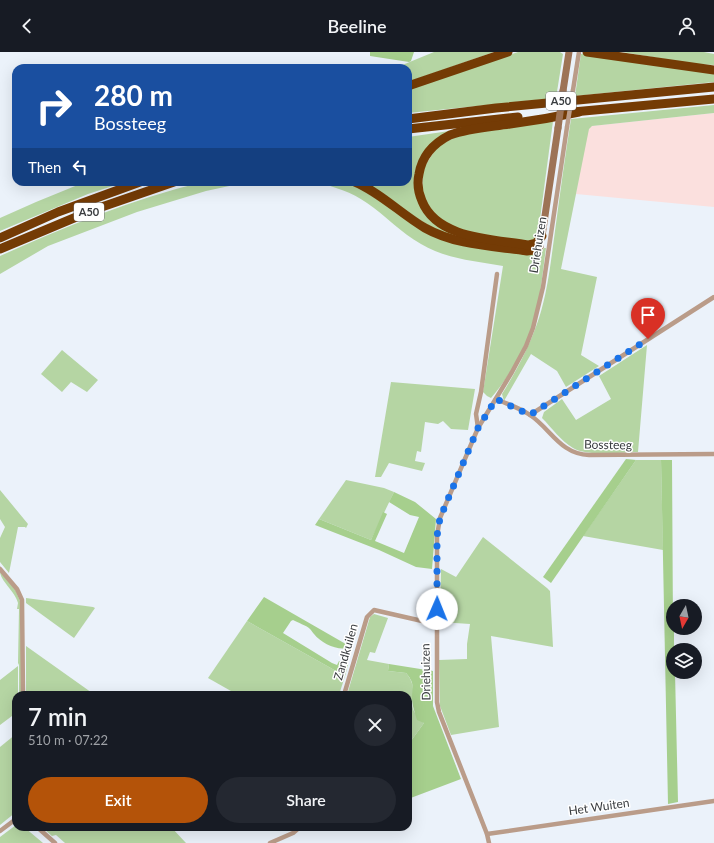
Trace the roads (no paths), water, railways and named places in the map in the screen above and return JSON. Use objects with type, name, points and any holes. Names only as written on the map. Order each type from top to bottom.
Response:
[{"type":"highway","points":[[412,85],[508,52]]},
{"type":"highway","points":[[587,52],[714,70]]},
{"type":"highway","name":"A50","points":[[412,119],[570,100],[714,87]]},
{"type":"highway","name":"A50","points":[[412,129],[714,99]]},
{"type":"highway","name":"A50","points":[[542,236],[536,243],[528,245],[468,235],[448,229],[432,217],[423,204],[418,185],[420,170],[425,157],[431,148],[443,139],[457,133],[543,120],[579,112]]},
{"type":"highway","name":"A50","points":[[0,238],[58,212],[129,186]]},
{"type":"highway","name":"A50","points":[[0,249],[93,210],[162,186]]},
{"type":"highway","points":[[362,186],[379,195],[425,228],[447,237],[529,251],[538,248],[542,236]]},
{"type":"main road","name":"Driehuizen","points":[[542,236],[569,52]]},
{"type":"street","name":"Driehuizen","points":[[489,843],[487,834],[439,712],[436,693],[437,536],[440,518],[478,428],[526,346],[538,312],[579,52]]},
{"type":"street","name":"Driehuizen","points":[[478,428],[476,414],[481,392],[497,274]]},
{"type":"street","points":[[530,415],[714,297]]},
{"type":"street","name":"Bossteeg","points":[[496,399],[530,415],[567,449],[582,455],[714,454]]},
{"type":"street","points":[[0,569],[17,589],[22,600],[23,691]]},
{"type":"street","name":"Zandkuilen","points":[[345,691],[367,617],[374,610],[437,624]]},
{"type":"street","name":"Het Wuiten","points":[[487,834],[714,801]]},
{"type":"street","points":[[0,831],[12,822]]},
{"type":"street","points":[[42,831],[55,843]]},
{"type":"street","points":[[270,843],[295,831]]}]
